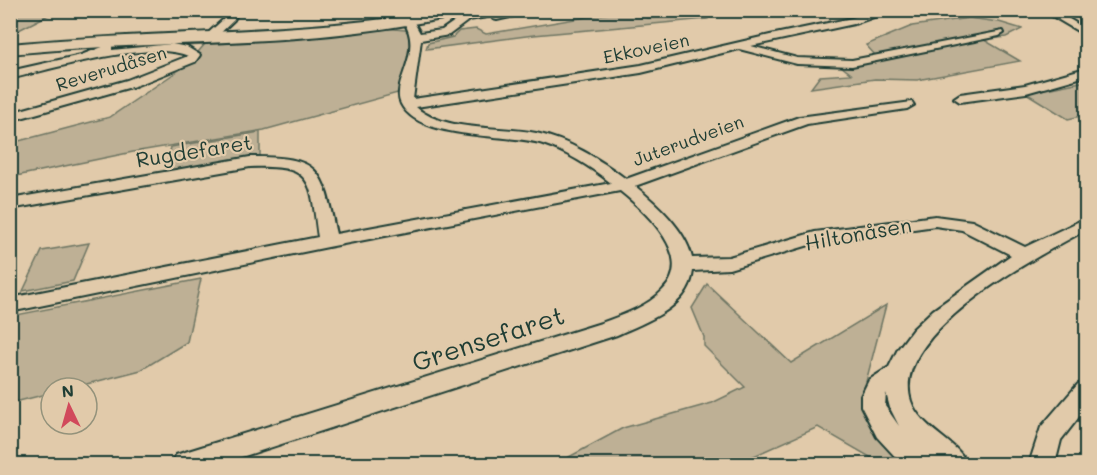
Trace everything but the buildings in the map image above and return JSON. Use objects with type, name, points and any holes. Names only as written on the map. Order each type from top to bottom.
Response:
[{"type":"main road","points":[[10,49],[119,40],[297,34],[470,13]]},
{"type":"street","points":[[210,37],[234,10]]},
{"type":"street","points":[[417,37],[445,33],[466,18],[507,10]]},
{"type":"street","points":[[470,13],[536,10]]},
{"type":"street","name":"Ekkoveien","points":[[408,104],[641,69],[738,45],[854,21],[889,10]]},
{"type":"street","points":[[1046,10],[1086,33]]},
{"type":"street","points":[[408,21],[417,37],[406,86],[408,104]]},
{"type":"street","points":[[738,45],[797,61],[852,63],[999,33]]},
{"type":"street","name":"Reverudåsen","points":[[98,53],[119,40]]},
{"type":"street","name":"Reverudåsen","points":[[10,75],[98,53],[168,47],[182,48],[194,55],[191,60],[165,72],[10,117]]},
{"type":"street","points":[[960,98],[1026,89],[1086,72]]},
{"type":"street","name":"Juterudveien","points":[[408,104],[420,116],[431,121],[535,137],[563,146],[624,185],[804,120],[907,105]]},
{"type":"street","name":"Rugdefaret","points":[[10,204],[250,162],[278,162],[308,169],[316,178],[328,241]]},
{"type":"street","points":[[10,305],[328,241],[624,185],[658,215],[679,247],[685,265]]},
{"type":"street","name":"Hiltonåsen","points":[[685,265],[729,263],[815,238],[935,221],[966,225],[990,235],[1025,255]]},
{"type":"street","points":[[954,465],[916,430],[898,400],[897,374],[906,354],[934,321],[1025,255],[1086,223]]},
{"type":"street","name":"Grensefaret","points":[[185,465],[609,329],[649,312],[672,295],[681,281],[685,265]]},
{"type":"street","points":[[897,374],[877,387],[873,395],[873,406],[886,430],[920,465]]},
{"type":"street","points":[[1042,465],[1050,435],[1086,391]]},
{"type":"shaded area","points":[[24,11],[56,11],[11,34],[11,17]]},
{"type":"shaded area","points":[[622,11],[648,18],[699,14],[707,19],[534,35],[426,49],[428,43],[453,37],[459,31],[476,29],[486,34]]},
{"type":"shaded area","points":[[969,18],[999,22],[1022,29],[1006,37],[984,40],[1020,61],[917,80],[875,79],[811,88],[820,76],[851,74],[837,63],[876,56],[866,45],[912,26]]},
{"type":"shaded area","points":[[384,28],[405,30],[410,34],[405,91],[264,130],[133,152],[11,177],[11,143],[110,117],[188,64],[204,45],[139,48],[115,52],[115,49],[122,46]]},
{"type":"shaded area","points":[[1086,81],[1086,115],[1068,119],[1026,93]]},
{"type":"shaded area","points":[[260,132],[260,156],[165,173],[171,147]]},
{"type":"shaded area","points":[[89,243],[73,281],[23,291],[42,251]]},
{"type":"shaded area","points":[[201,279],[187,342],[141,370],[99,381],[99,376],[39,376],[39,396],[11,403],[11,316]]},
{"type":"shaded area","points":[[707,284],[791,363],[886,305],[861,401],[878,435],[907,464],[882,464],[818,427],[736,464],[556,464],[623,428],[712,403],[745,387],[704,346],[704,337],[692,308]]}]
